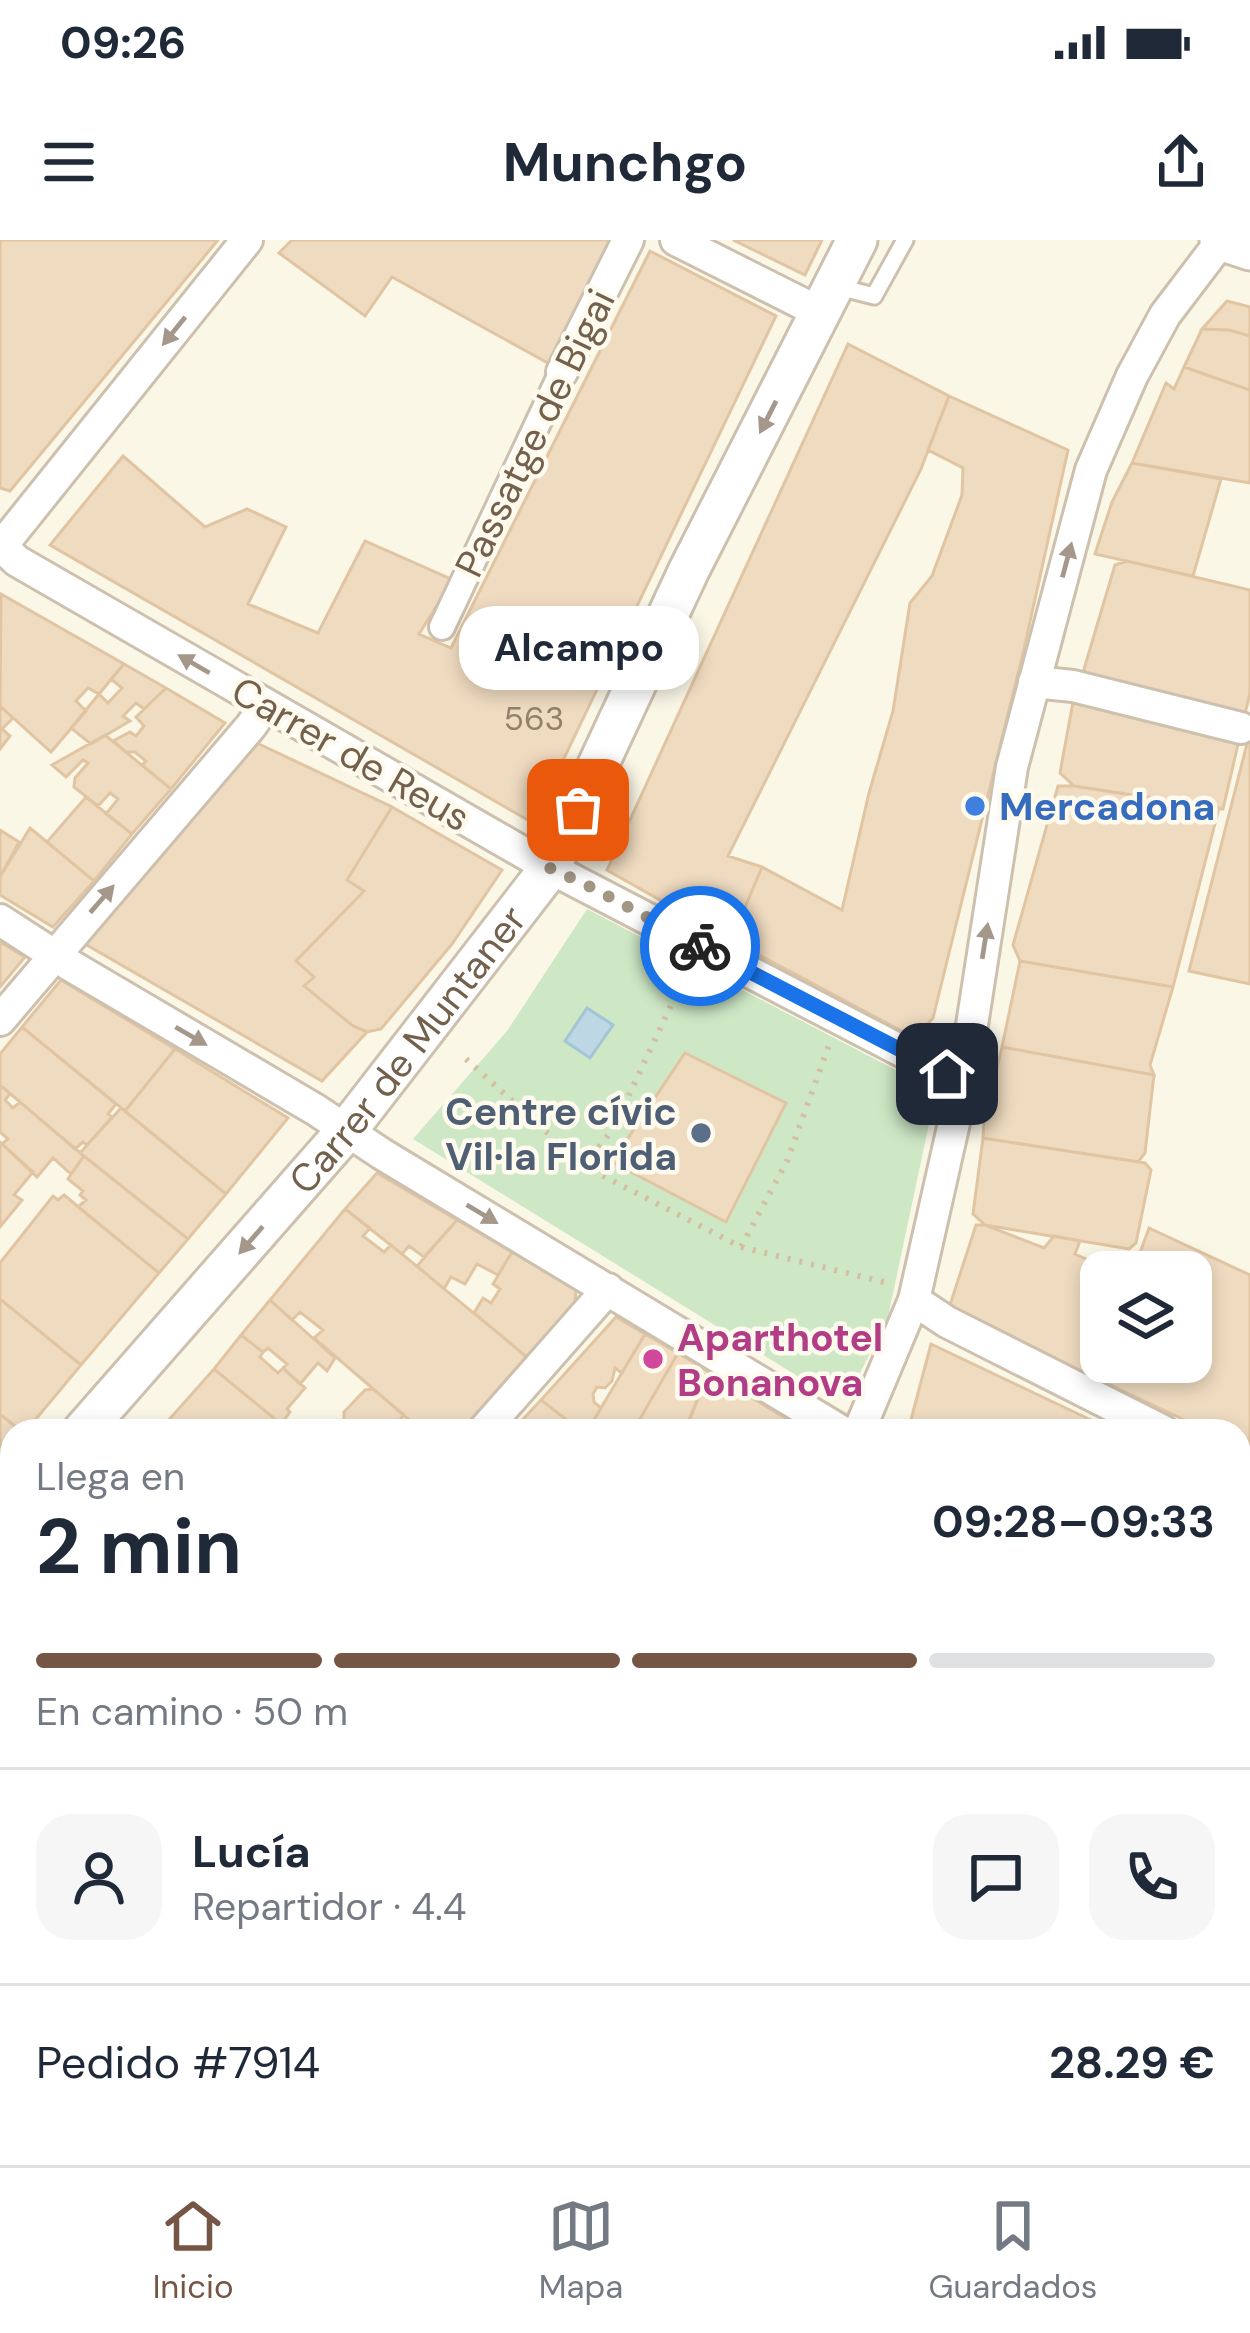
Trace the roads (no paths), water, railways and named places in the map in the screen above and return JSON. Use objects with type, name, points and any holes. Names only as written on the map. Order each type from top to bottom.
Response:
[{"type":"street","points":[[0,546],[247,240]]},
{"type":"street","name":"Passatge de Bigai","points":[[442,627],[628,240]]},
{"type":"street","points":[[676,240],[828,300]]},
{"type":"street","name":"Carrer de Muntaner","points":[[94,1419],[347,1130],[550,868],[689,570],[857,240]]},
{"type":"street","points":[[864,1419],[914,1300],[963,1083],[1012,767],[1091,470],[1165,315],[1221,240],[1250,250]]},
{"type":"street","name":"Carrer de Reus","points":[[0,546],[17,561],[550,868],[963,1083]]},
{"type":"street","points":[[1034,682],[1073,686],[1241,728]]},
{"type":"street","points":[[0,1020],[266,705]]},
{"type":"street","points":[[0,920],[822,1419]]},
{"type":"street","points":[[494,1419],[608,1289]]},
{"type":"street","points":[[914,1300],[947,1322],[1139,1419]]},
{"type":"lane","points":[[828,300],[874,296],[904,240]]},
{"type":"water","points":[[587,1008],[613,1025],[590,1058],[565,1041]]},
{"type":"place","name":"Mercadona","points":[[975,806]]},
{"type":"place","name":"Alcampo","points":[[578,810]]},
{"type":"place","name":"Centre cívic Vil·la Florida","points":[[701,1133]]},
{"type":"place","name":"Aparthotel Bonanova","points":[[653,1359]]}]
